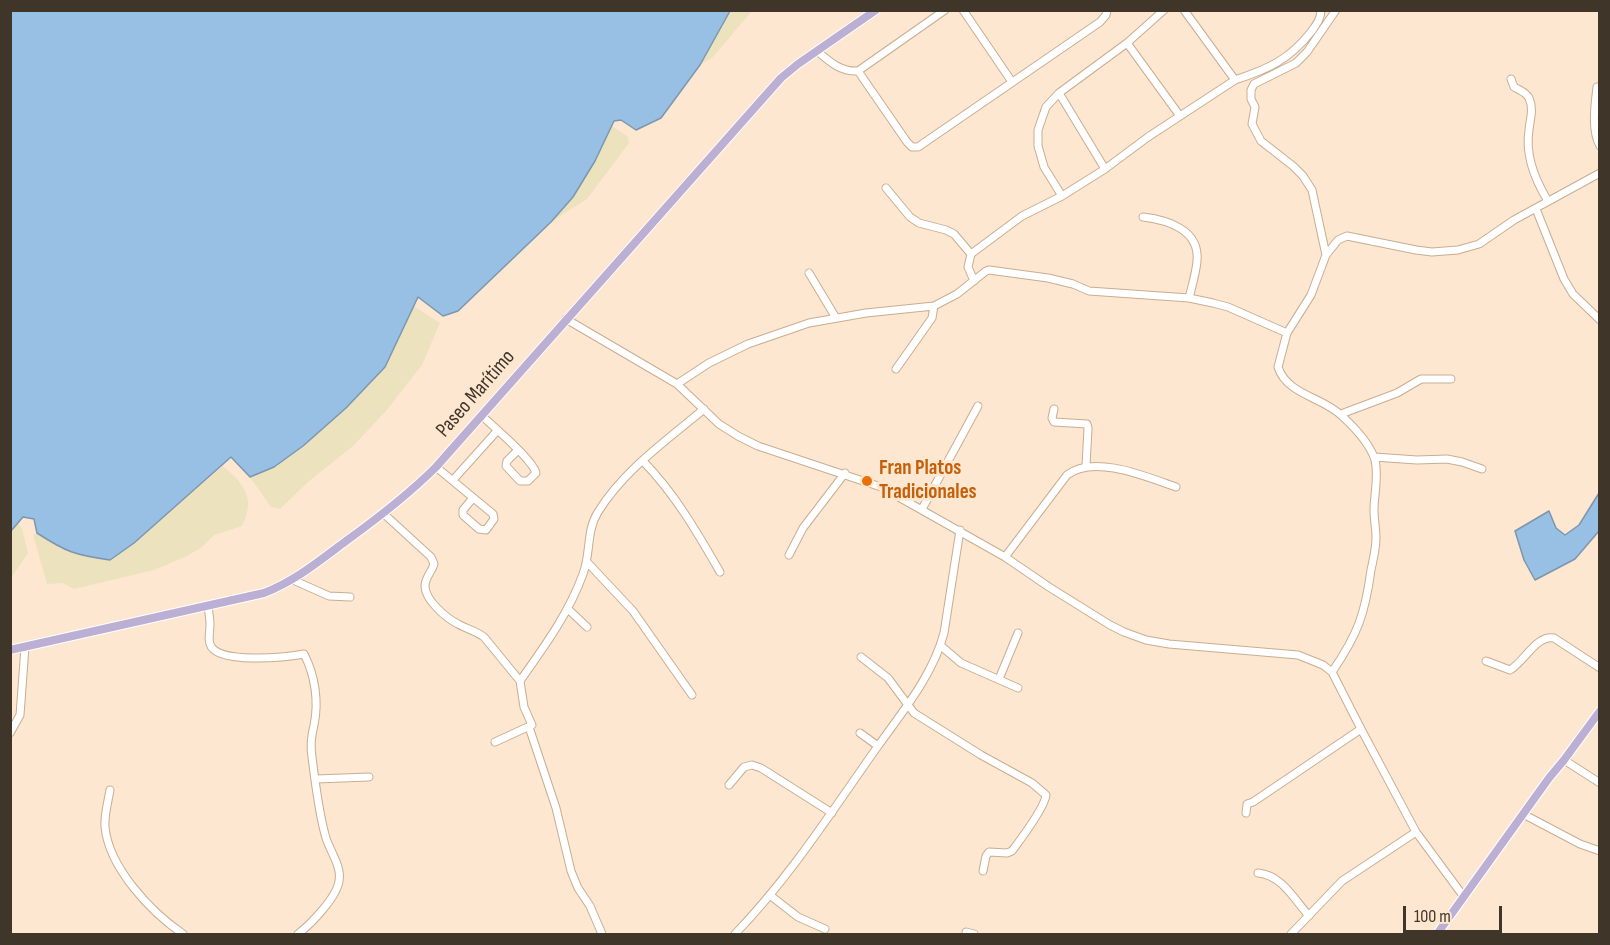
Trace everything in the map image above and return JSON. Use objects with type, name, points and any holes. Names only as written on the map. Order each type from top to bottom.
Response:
[{"type":"main road","name":"Paseo Marítimo","points":[[10,650],[264,593],[293,580],[384,514],[436,467],[780,78],[876,10]]},
{"type":"main road","points":[[1437,934],[1599,711]]},
{"type":"street","points":[[817,51],[837,67],[850,72],[858,71],[945,10]]},
{"type":"street","points":[[963,10],[1012,82]]},
{"type":"street","points":[[858,71],[907,142],[912,147],[918,147],[1100,22],[1107,10]]},
{"type":"street","points":[[1062,196],[1044,167],[1038,147],[1038,130],[1047,107],[1059,93],[1127,43],[1164,10]]},
{"type":"street","points":[[1184,10],[1235,80]]},
{"type":"street","points":[[974,281],[968,267],[971,254],[1022,216],[1062,196],[1105,169],[1235,80],[1289,57],[1319,21],[1321,10]]},
{"type":"street","points":[[1326,255],[1312,190],[1293,166],[1261,141],[1252,124],[1255,107],[1251,99],[1251,90],[1254,84],[1296,63],[1307,52],[1336,10]]},
{"type":"street","points":[[1127,43],[1180,116]]},
{"type":"street","points":[[1511,79],[1514,87],[1530,99],[1532,113],[1528,130],[1528,151],[1538,184],[1548,201]]},
{"type":"street","points":[[1598,87],[1596,140],[1599,146]]},
{"type":"street","points":[[1059,93],[1105,169]]},
{"type":"street","points":[[1332,672],[1352,640],[1366,607],[1376,540],[1374,510],[1377,474],[1374,457],[1341,414],[1299,391],[1281,374],[1278,367],[1287,333],[1311,296],[1326,255],[1338,240],[1347,236],[1432,252],[1458,250],[1479,244],[1514,220],[1599,173]]},
{"type":"street","points":[[886,188],[910,217],[919,224],[954,234],[971,254]]},
{"type":"street","points":[[1536,209],[1564,279],[1573,294],[1599,320]]},
{"type":"street","points":[[1143,217],[1160,219],[1176,225],[1192,238],[1197,250],[1197,262],[1189,298]]},
{"type":"street","points":[[677,384],[709,363],[747,344],[809,323],[934,306],[957,294],[986,271],[1017,273],[1073,284],[1089,291],[1189,298],[1228,307],[1287,333]]},
{"type":"street","points":[[809,273],[836,318]]},
{"type":"street","points":[[896,369],[932,318],[934,306]]},
{"type":"street","points":[[566,319],[677,384],[719,424],[738,436],[758,446],[845,473],[881,487],[1005,556],[1110,625],[1135,636],[1169,644],[1298,655],[1323,665],[1332,672],[1416,832],[1464,897]]},
{"type":"street","points":[[1341,414],[1397,393],[1421,379],[1451,379]]},
{"type":"street","points":[[922,509],[978,406]]},
{"type":"street","points":[[520,681],[568,609],[587,562],[590,529],[598,512],[614,491],[643,461],[704,409]]},
{"type":"street","points":[[1054,409],[1052,418],[1054,422],[1086,424],[1088,428],[1086,466]]},
{"type":"street","points":[[482,416],[518,450],[536,471],[528,481],[520,481],[506,466],[507,461],[518,450]]},
{"type":"street","points":[[453,480],[497,430]]},
{"type":"street","points":[[1374,457],[1417,460],[1447,459],[1482,469]]},
{"type":"street","points":[[643,461],[665,483],[720,572]]},
{"type":"street","points":[[1005,556],[1067,475],[1074,470],[1086,466],[1122,470],[1176,487]]},
{"type":"street","points":[[436,467],[453,480],[494,516],[495,519],[486,530],[479,529],[463,515],[463,510],[473,498]]},
{"type":"street","points":[[789,555],[803,528],[845,473]]},
{"type":"street","points":[[384,514],[431,556],[434,564],[426,578],[425,588],[428,597],[457,624],[484,637],[520,681],[524,706],[532,724],[495,742]]},
{"type":"street","points":[[735,934],[771,896],[832,813],[907,706],[941,646],[960,530]]},
{"type":"street","points":[[587,562],[633,611],[692,695]]},
{"type":"street","points":[[293,580],[329,596],[351,597]]},
{"type":"street","points":[[208,607],[209,643],[214,650],[227,655],[269,659],[304,654],[313,677],[316,699],[314,725],[310,739],[325,836],[340,877],[337,890],[316,919],[298,934]]},
{"type":"street","points":[[568,609],[588,627]]},
{"type":"street","points":[[999,679],[1018,633]]},
{"type":"street","points":[[1486,661],[1510,670],[1530,653],[1538,641],[1549,637],[1554,638],[1599,669]]},
{"type":"street","points":[[941,646],[961,663],[1018,688]]},
{"type":"street","points":[[10,733],[20,715],[25,647]]},
{"type":"street","points":[[861,657],[888,678],[914,713],[943,733],[1032,783],[1046,795],[1038,813],[1014,848],[1007,853],[989,852],[983,872]]},
{"type":"street","points":[[529,727],[556,808],[572,871],[578,888],[590,906],[602,934]]},
{"type":"street","points":[[1246,813],[1246,804],[1361,729]]},
{"type":"street","points":[[860,734],[878,746]]},
{"type":"street","points":[[1564,760],[1599,783]]},
{"type":"street","points":[[729,785],[744,767],[752,765],[832,813]]},
{"type":"street","points":[[316,779],[369,777]]},
{"type":"street","points":[[110,790],[105,825],[109,847],[139,897],[166,923],[183,934]]},
{"type":"street","points":[[1523,814],[1580,844],[1599,851]]},
{"type":"street","points":[[1291,934],[1349,876],[1416,832]]},
{"type":"street","points":[[1258,873],[1268,873],[1280,880],[1308,916]]},
{"type":"street","points":[[771,896],[798,917],[825,929]]},
{"type":"sand","points":[[730,11],[752,11],[712,58],[700,65]]},
{"type":"sand","points":[[611,125],[628,137],[629,143],[587,199],[551,222],[573,197],[595,161]]},
{"type":"sand","points":[[414,306],[440,323],[422,365],[386,411],[353,446],[308,482],[280,509],[271,507],[250,477],[274,466],[303,446],[346,408],[385,367]]},
{"type":"sand","points":[[223,466],[237,479],[246,492],[248,507],[242,526],[214,535],[202,547],[187,556],[154,570],[74,589],[63,583],[47,584],[33,535],[37,533],[61,549],[134,543]]},
{"type":"sand","points":[[18,523],[22,529],[28,553],[11,578],[11,531]]},
{"type":"water","points":[[11,10],[730,11],[700,65],[661,118],[636,130],[621,120],[614,121],[595,161],[573,197],[551,222],[458,311],[443,316],[418,297],[385,367],[346,408],[303,446],[274,467],[250,477],[231,457],[134,543],[110,560],[71,552],[56,545],[37,533],[34,519],[23,517],[11,531]]},
{"type":"water","points":[[1599,493],[1599,531],[1575,559],[1535,580],[1524,560],[1515,531],[1549,511],[1556,528],[1565,535],[1579,525]]},
{"type":"place","name":"Fran Platos Tradicionales","points":[[867,481]]}]
